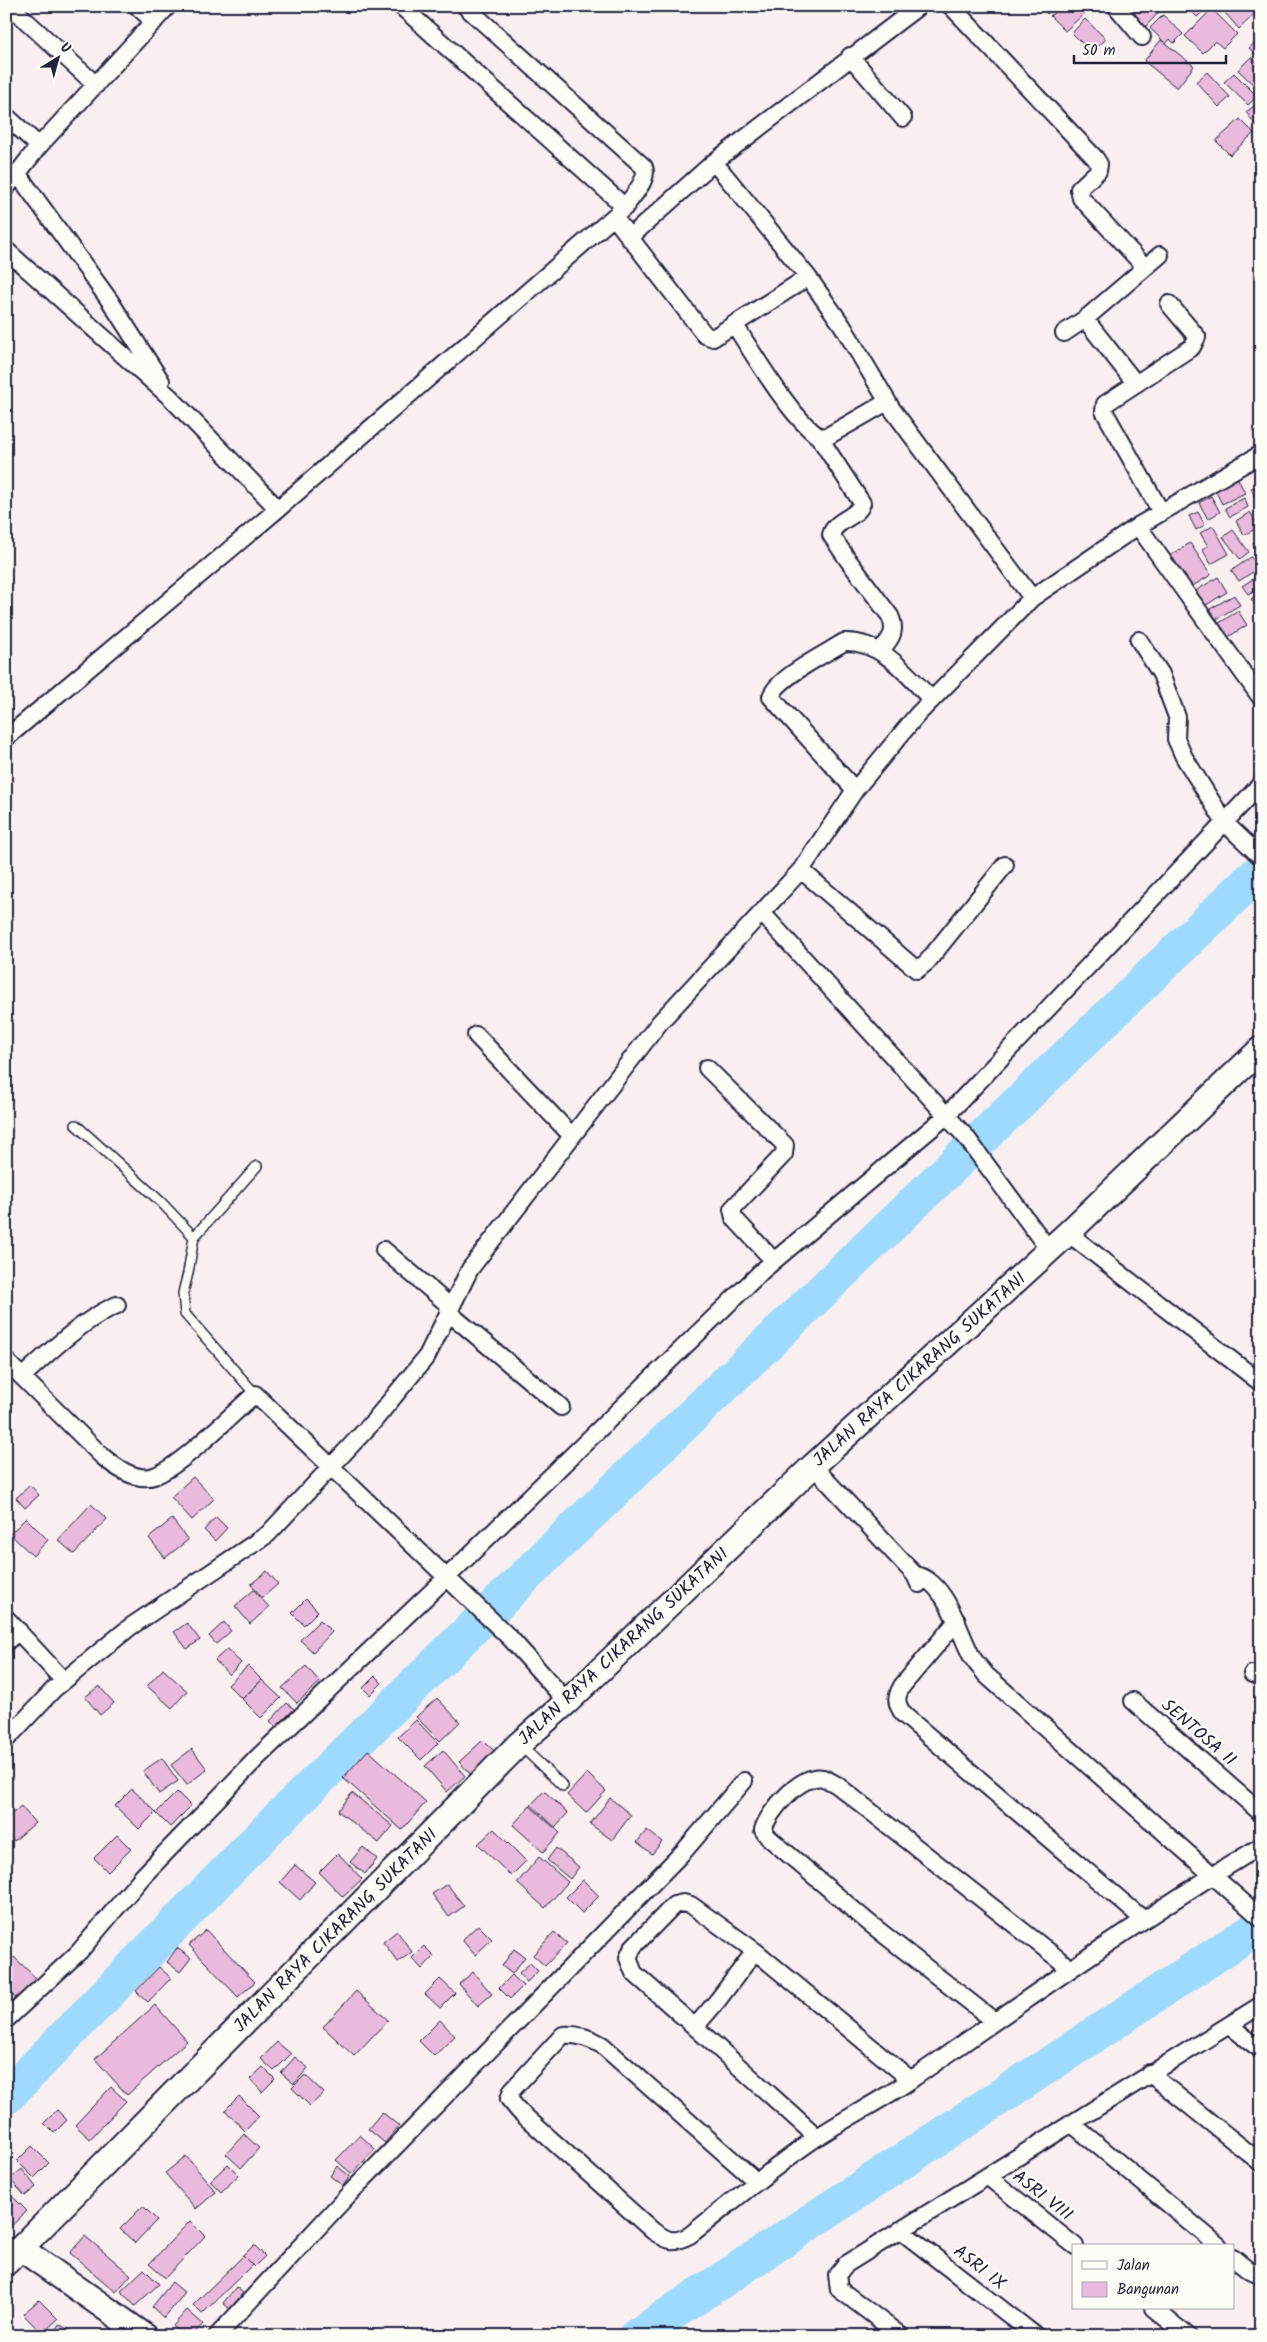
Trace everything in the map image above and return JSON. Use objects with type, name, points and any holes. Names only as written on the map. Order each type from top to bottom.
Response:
[{"type":"main road","name":"JALAN RAYA CIKARANG SUKATANI","points":[[10,2258],[519,1744],[567,1702],[813,1466],[1050,1250],[1261,1049]]},
{"type":"main road","points":[[10,2258],[145,2336]]},
{"type":"street","points":[[10,6],[96,85]]},
{"type":"street","points":[[137,6],[154,22]]},
{"type":"street","points":[[6,188],[39,146],[168,6]]},
{"type":"street","points":[[401,6],[619,212],[628,238],[705,335],[713,338],[808,277]]},
{"type":"street","points":[[6,738],[278,509],[619,212],[644,179],[646,172],[644,167],[465,6]]},
{"type":"street","points":[[628,238],[714,162],[850,56],[919,6]]},
{"type":"street","points":[[951,6],[1095,158],[1099,164],[1098,171],[1079,189],[1078,193],[1145,267]]},
{"type":"street","points":[[1116,6],[1142,37]]},
{"type":"street","points":[[850,56],[903,118]]},
{"type":"street","points":[[6,116],[39,146]]},
{"type":"street","points":[[714,162],[808,277],[842,325],[888,402],[1032,598]]},
{"type":"street","points":[[17,174],[110,301],[172,398]]},
{"type":"street","points":[[6,250],[172,398],[278,509]]},
{"type":"street","points":[[1064,333],[1085,319],[1160,255]]},
{"type":"street","points":[[1161,512],[1104,411],[1106,404],[1192,347],[1196,342],[1197,336],[1169,304]]},
{"type":"street","points":[[1085,319],[1136,384]]},
{"type":"street","points":[[734,324],[776,386],[810,431],[818,437],[862,503],[858,511],[834,528],[831,535],[890,616],[894,626],[893,636],[881,650]]},
{"type":"street","points":[[818,437],[828,436],[888,402]]},
{"type":"street","points":[[6,1740],[64,1681],[130,1627],[268,1534],[334,1467],[427,1356],[470,1268],[660,1022],[801,870],[855,790],[932,700],[1032,598],[1138,526],[1261,454]]},
{"type":"street","points":[[1138,526],[1261,698]]},
{"type":"street","points":[[1139,640],[1162,674],[1177,717],[1176,739],[1184,757],[1225,823],[1261,857]]},
{"type":"street","points":[[855,790],[771,697],[772,691],[786,679],[844,642],[855,641],[881,650],[932,700]]},
{"type":"street","points":[[8,2014],[80,1952],[143,1876],[258,1757],[774,1261],[945,1117],[1261,784]]},
{"type":"street","points":[[801,870],[918,970],[927,962],[1005,865]]},
{"type":"street","points":[[762,913],[966,1138],[1050,1250]]},
{"type":"street","points":[[476,1036],[572,1136]]},
{"type":"street","points":[[707,1068],[786,1145],[784,1154],[732,1209],[734,1218],[774,1261]]},
{"type":"street","points":[[1068,1233],[1261,1383]]},
{"type":"street","points":[[384,1250],[561,1407]]},
{"type":"street","points":[[22,1377],[54,1347],[100,1312],[117,1305]]},
{"type":"street","points":[[6,1361],[102,1456],[118,1469],[136,1476],[153,1476],[178,1462],[255,1394],[334,1467],[446,1578],[511,1639],[567,1702]]},
{"type":"street","points":[[813,1466],[915,1575],[923,1576],[944,1597],[972,1657],[986,1675],[1261,1918]]},
{"type":"street","points":[[952,1614],[902,1686],[896,1696],[897,1705],[904,1715],[1144,1920]]},
{"type":"street","points":[[6,1618],[12,1636],[64,1681]]},
{"type":"street","name":"SENTOSA II","points":[[1133,1701],[1261,1813]]},
{"type":"street","points":[[993,2020],[868,1922],[768,1837],[763,1830],[765,1821],[794,1788],[807,1779],[822,1778],[837,1785],[1071,1969]]},
{"type":"street","points":[[217,2336],[351,2192],[685,1850],[744,1781]]},
{"type":"street","points":[[756,2181],[602,2045],[591,2039],[575,2034],[563,2035],[512,2090],[509,2099],[519,2111],[652,2231],[666,2240],[679,2241],[690,2235],[756,2181],[817,2137],[910,2080],[993,2020],[1212,1875],[1261,1846]]},
{"type":"street","points":[[817,2137],[634,1973],[628,1958],[633,1947],[674,1906],[683,1903],[691,1905],[755,1951],[910,2080]]},
{"type":"street","points":[[695,2027],[755,1951]]},
{"type":"street","points":[[901,2336],[839,2289],[836,2284],[837,2275],[845,2265],[1149,2073],[1261,2005]]},
{"type":"street","points":[[1229,2025],[1261,2050]]},
{"type":"street","points":[[1149,2073],[1261,2163]]},
{"type":"street","points":[[1071,2123],[1217,2244]]},
{"type":"street","name":"ASRI VIII","points":[[987,2176],[1072,2244]]},
{"type":"street","name":"ASRI IX","points":[[900,2230],[1036,2336]]},
{"type":"street","points":[[1234,2259],[1248,2270],[1261,2276]]},
{"type":"street","points":[[1156,2310],[1188,2336]]},
{"type":"lane","points":[[76,1125],[154,1195],[194,1238]]},
{"type":"lane","points":[[255,1394],[185,1314],[183,1293],[194,1238],[256,1166]]},
{"type":"lane","points":[[519,1744],[563,1786]]},
{"type":"building","points":[[1040,6],[1055,6],[1047,14]]},
{"type":"building","points":[[1061,6],[1077,6],[1084,14],[1065,31],[1050,16]]},
{"type":"building","points":[[1122,6],[1165,6],[1144,28]]},
{"type":"building","points":[[1186,6],[1209,6],[1197,17]]},
{"type":"building","points":[[1219,6],[1255,6],[1259,10],[1239,29]]},
{"type":"building","points":[[1212,9],[1237,34],[1223,48],[1215,41],[1203,53],[1185,36]]},
{"type":"building","points":[[1163,15],[1183,34],[1174,43],[1170,39],[1166,44],[1150,28]]},
{"type":"building","points":[[1085,19],[1106,39],[1092,53],[1072,33]]},
{"type":"building","points":[[1259,39],[1261,40],[1261,59],[1249,48]]},
{"type":"building","points":[[1161,40],[1194,66],[1177,88],[1144,61]]},
{"type":"building","points":[[1251,57],[1261,66],[1261,92],[1238,70]]},
{"type":"building","points":[[1207,72],[1230,97],[1219,107],[1196,82]]},
{"type":"building","points":[[1234,73],[1257,96],[1248,105],[1224,82]]},
{"type":"building","points":[[1261,101],[1261,132],[1246,112]]},
{"type":"building","points":[[1240,119],[1254,133],[1230,155],[1216,141]]},
{"type":"building","points":[[1237,477],[1245,493],[1222,504],[1214,488]]},
{"type":"building","points":[[1261,485],[1261,511],[1251,488]]},
{"type":"building","points":[[1211,496],[1220,512],[1208,519],[1199,503]]},
{"type":"building","points":[[1244,498],[1248,507],[1230,517],[1225,508]]},
{"type":"building","points":[[1198,512],[1205,525],[1196,530],[1189,516]]},
{"type":"building","points":[[1250,512],[1259,527],[1244,535],[1236,521]]},
{"type":"building","points":[[1213,526],[1229,554],[1211,564],[1202,549],[1208,546],[1200,533]]},
{"type":"building","points":[[1233,530],[1249,552],[1240,559],[1223,537]]},
{"type":"building","points":[[1261,539],[1261,557],[1253,543]]},
{"type":"building","points":[[1190,543],[1211,575],[1191,587],[1171,555]]},
{"type":"building","points":[[1251,557],[1259,568],[1239,581],[1231,571]]},
{"type":"building","points":[[1261,574],[1261,587],[1248,594],[1242,586]]},
{"type":"building","points":[[1218,577],[1227,592],[1203,607],[1194,592]]},
{"type":"building","points":[[1261,592],[1261,613],[1251,599]]},
{"type":"building","points":[[1234,595],[1240,605],[1216,619],[1210,609]]},
{"type":"building","points":[[1238,611],[1247,625],[1225,639],[1216,625]]},
{"type":"building","points":[[193,1477],[214,1499],[192,1520],[171,1497]]},
{"type":"building","points":[[30,1485],[39,1495],[25,1508],[16,1498]]},
{"type":"building","points":[[91,1504],[107,1519],[74,1554],[58,1540]]},
{"type":"building","points":[[216,1517],[227,1528],[215,1541],[204,1530]]},
{"type":"building","points":[[26,1518],[48,1540],[33,1556],[10,1534]]},
{"type":"building","points":[[172,1519],[188,1540],[165,1558],[149,1538]]},
{"type":"building","points":[[267,1571],[278,1584],[262,1598],[251,1584]]},
{"type":"building","points":[[254,1590],[269,1607],[250,1624],[235,1606]]},
{"type":"building","points":[[306,1599],[318,1611],[304,1625],[292,1613]]},
{"type":"building","points":[[320,1620],[332,1632],[313,1652],[300,1640]]},
{"type":"building","points":[[224,1622],[231,1631],[216,1644],[209,1636]]},
{"type":"building","points":[[187,1623],[200,1640],[187,1649],[174,1632]]},
{"type":"building","points":[[227,1649],[241,1663],[229,1675],[215,1660]]},
{"type":"building","points":[[248,1666],[262,1680],[242,1699],[228,1685]]},
{"type":"building","points":[[306,1666],[320,1682],[297,1703],[282,1688]]},
{"type":"building","points":[[163,1669],[187,1691],[172,1708],[147,1686]]},
{"type":"building","points":[[375,1676],[382,1683],[370,1695],[363,1688]]},
{"type":"building","points":[[262,1680],[281,1698],[261,1718],[242,1699]]},
{"type":"building","points":[[99,1686],[114,1703],[100,1715],[85,1697]]},
{"type":"building","points":[[437,1698],[460,1722],[440,1741],[416,1717]]},
{"type":"building","points":[[287,1703],[299,1713],[281,1732],[270,1721]]},
{"type":"building","points":[[416,1720],[438,1743],[421,1760],[398,1737]]},
{"type":"building","points":[[483,1740],[496,1753],[472,1776],[459,1762]]},
{"type":"building","points":[[192,1749],[207,1769],[187,1785],[171,1765]]},
{"type":"building","points":[[368,1750],[426,1802],[402,1830],[343,1778]]},
{"type":"building","points":[[443,1750],[465,1776],[447,1792],[425,1766]]},
{"type":"building","points":[[162,1758],[178,1781],[159,1794],[143,1771]]},
{"type":"building","points":[[587,1773],[606,1791],[586,1813],[567,1795]]},
{"type":"building","points":[[132,1789],[156,1812],[139,1829],[115,1806]]},
{"type":"building","points":[[544,1791],[568,1813],[555,1827],[531,1805]]},
{"type":"building","points":[[177,1792],[191,1806],[170,1827],[156,1813]]},
{"type":"building","points":[[352,1793],[393,1826],[379,1843],[338,1811]]},
{"type":"building","points":[[610,1798],[631,1815],[612,1840],[590,1824]]},
{"type":"building","points":[[21,1806],[35,1823],[14,1841],[6,1832],[6,1819]]},
{"type":"building","points":[[530,1806],[560,1833],[543,1852],[513,1825]]},
{"type":"building","points":[[494,1829],[526,1861],[511,1876],[478,1844]]},
{"type":"building","points":[[647,1830],[662,1842],[652,1854],[637,1842]]},
{"type":"building","points":[[117,1835],[131,1849],[108,1872],[94,1858]]},
{"type":"building","points":[[363,1847],[377,1859],[365,1874],[350,1862]]},
{"type":"building","points":[[556,1848],[579,1867],[570,1879],[547,1860]]},
{"type":"building","points":[[338,1853],[362,1879],[343,1897],[319,1872]]},
{"type":"building","points":[[539,1857],[568,1882],[545,1908],[517,1883]]},
{"type":"building","points":[[295,1865],[315,1882],[300,1900],[280,1882]]},
{"type":"building","points":[[583,1880],[599,1896],[582,1913],[566,1897]]},
{"type":"building","points":[[447,1884],[464,1906],[449,1917],[432,1894]]},
{"type":"building","points":[[478,1925],[492,1939],[475,1955],[462,1940]]},
{"type":"building","points":[[206,1930],[255,1982],[238,1997],[189,1945]]},
{"type":"building","points":[[397,1931],[412,1952],[398,1962],[383,1942]]},
{"type":"building","points":[[554,1932],[567,1943],[545,1966],[533,1955]]},
{"type":"building","points":[[424,1946],[434,1956],[422,1969],[412,1958]]},
{"type":"building","points":[[177,1948],[191,1958],[180,1972],[167,1962]]},
{"type":"building","points":[[514,1949],[525,1957],[512,1974],[502,1966]]},
{"type":"building","points":[[14,1957],[38,1980],[19,2001],[6,1989],[6,1966]]},
{"type":"building","points":[[530,1963],[538,1971],[527,1982],[519,1973]]},
{"type":"building","points":[[159,1967],[171,1978],[148,2002],[136,1991]]},
{"type":"building","points":[[473,1972],[492,1994],[478,2006],[459,1984]]},
{"type":"building","points":[[512,1975],[523,1986],[510,1999],[499,1988]]},
{"type":"building","points":[[440,1979],[455,1993],[440,2008],[425,1994]]},
{"type":"building","points":[[356,1991],[388,2020],[354,2056],[323,2027]]},
{"type":"building","points":[[155,2005],[187,2041],[127,2095],[95,2059]]},
{"type":"building","points":[[440,2020],[455,2036],[434,2056],[419,2041]]},
{"type":"building","points":[[277,2042],[291,2054],[274,2071],[261,2059]]},
{"type":"building","points":[[295,2057],[308,2068],[294,2084],[281,2073]]},
{"type":"building","points":[[263,2067],[275,2079],[262,2092],[250,2079]]},
{"type":"building","points":[[305,2075],[324,2093],[310,2106],[292,2088]]},
{"type":"building","points":[[111,2087],[126,2101],[90,2139],[75,2125]]},
{"type":"building","points":[[239,2096],[259,2116],[245,2131],[225,2110]]},
{"type":"building","points":[[57,2110],[67,2120],[54,2133],[44,2123]]},
{"type":"building","points":[[382,2112],[399,2126],[385,2143],[368,2129]]},
{"type":"building","points":[[244,2134],[259,2148],[241,2168],[226,2154]]},
{"type":"building","points":[[360,2135],[375,2149],[352,2174],[336,2160]]},
{"type":"building","points":[[32,2146],[49,2163],[34,2178],[17,2161]]},
{"type":"building","points":[[186,2156],[216,2192],[196,2209],[165,2173]]},
{"type":"building","points":[[228,2164],[239,2175],[221,2192],[210,2181]]},
{"type":"building","points":[[337,2166],[350,2176],[343,2186],[330,2176]]},
{"type":"building","points":[[22,2169],[36,2187],[25,2196],[10,2179]]},
{"type":"building","points":[[6,2190],[27,2211],[6,2231]]},
{"type":"building","points":[[143,2206],[157,2220],[135,2243],[120,2229]]},
{"type":"building","points":[[190,2221],[205,2236],[165,2278],[149,2264]]},
{"type":"building","points":[[85,2236],[131,2275],[116,2292],[70,2253]]},
{"type":"building","points":[[254,2245],[265,2256],[254,2267],[243,2256]]},
{"type":"building","points":[[243,2256],[252,2265],[202,2314],[193,2305]]},
{"type":"building","points":[[144,2269],[159,2284],[135,2306],[121,2291]]},
{"type":"building","points":[[172,2282],[185,2293],[164,2318],[152,2307]]},
{"type":"building","points":[[236,2287],[243,2293],[230,2309],[223,2303]]},
{"type":"building","points":[[39,2300],[58,2319],[42,2334],[23,2314]]},
{"type":"building","points":[[187,2310],[203,2324],[192,2336],[184,2336],[173,2326]]},
{"type":"building","points":[[59,2324],[77,2335],[52,2336]]},
{"type":"waterway","points":[[6,2097],[274,1823],[550,1552],[1261,870]]},
{"type":"waterway","points":[[637,2336],[1261,1925]]}]
